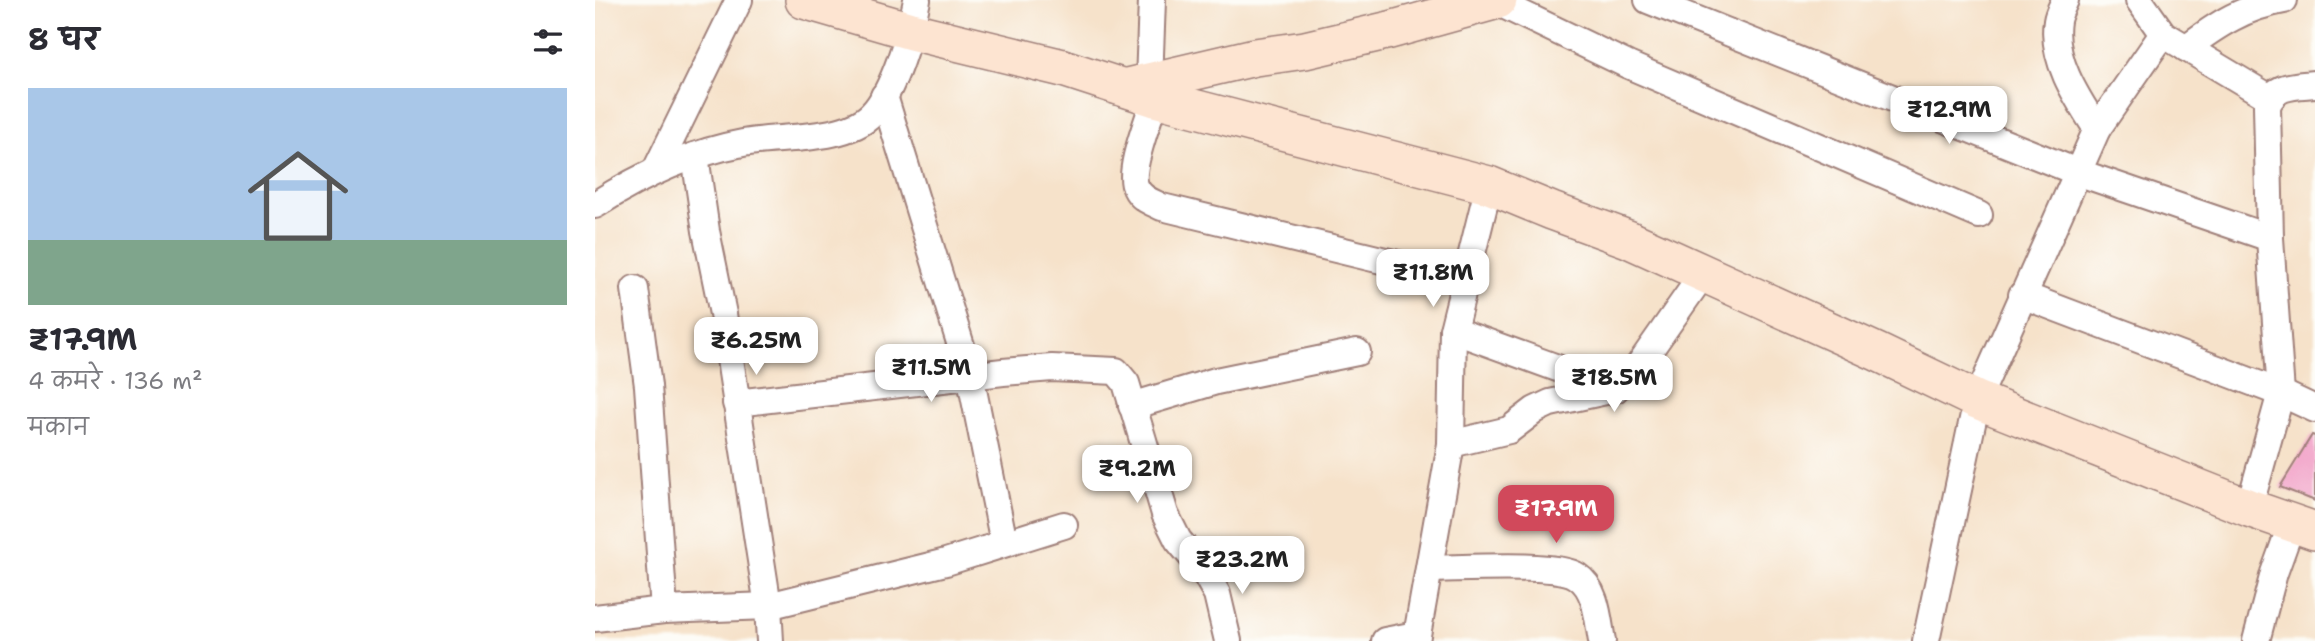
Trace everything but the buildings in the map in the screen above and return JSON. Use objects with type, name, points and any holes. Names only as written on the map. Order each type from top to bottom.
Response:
[{"type":"street","points":[[656,170],[739,0]]},
{"type":"street","points":[[804,0],[914,15],[1062,68],[1489,185],[1628,239],[1977,400],[2249,508],[2304,527],[2274,573],[2256,641]]},
{"type":"street","points":[[1152,0],[1134,171],[1135,186],[1144,198],[1162,208],[1464,280]]},
{"type":"street","points":[[1144,89],[1255,57],[1354,39],[1497,0],[1628,65],[1979,215]]},
{"type":"street","points":[[1648,0],[2077,172],[2270,238]]},
{"type":"street","points":[[2065,0],[2057,19],[2056,40],[2066,74],[2078,100],[2097,129]]},
{"type":"street","points":[[2139,0],[2163,34],[2270,98]]},
{"type":"street","points":[[2186,48],[2233,15],[2284,0]]},
{"type":"street","points":[[595,205],[639,178],[695,156],[742,143],[846,131],[871,115],[884,96],[914,15]]},
{"type":"street","points":[[1926,641],[1977,400],[2097,129],[2163,34]]},
{"type":"street","points":[[2249,508],[2281,393],[2270,238],[2267,114],[2270,98],[2276,91],[2285,87],[2315,84]]},
{"type":"street","points":[[884,96],[970,375],[1004,543]]},
{"type":"street","points":[[695,156],[706,231],[723,314],[768,606],[770,641]]},
{"type":"street","points":[[1385,641],[1416,638],[1451,444],[1453,330],[1489,185]]},
{"type":"street","points":[[1451,444],[1509,430],[1535,410],[1550,403],[1615,389],[1633,374],[1703,274]]},
{"type":"street","points":[[635,289],[648,386],[664,610]]},
{"type":"street","points":[[2022,295],[2281,393],[2315,410]]},
{"type":"street","points":[[1453,330],[1615,389]]},
{"type":"street","points":[[1132,406],[1216,381],[1356,352]]},
{"type":"street","points":[[736,403],[1052,368],[1116,371],[1126,383],[1165,514],[1178,540],[1204,571],[1217,594],[1228,641]]},
{"type":"street","points":[[595,618],[664,610],[768,606],[946,562],[1064,526]]},
{"type":"street","points":[[1430,569],[1555,568],[1578,576],[1593,597],[1602,641]]}]
